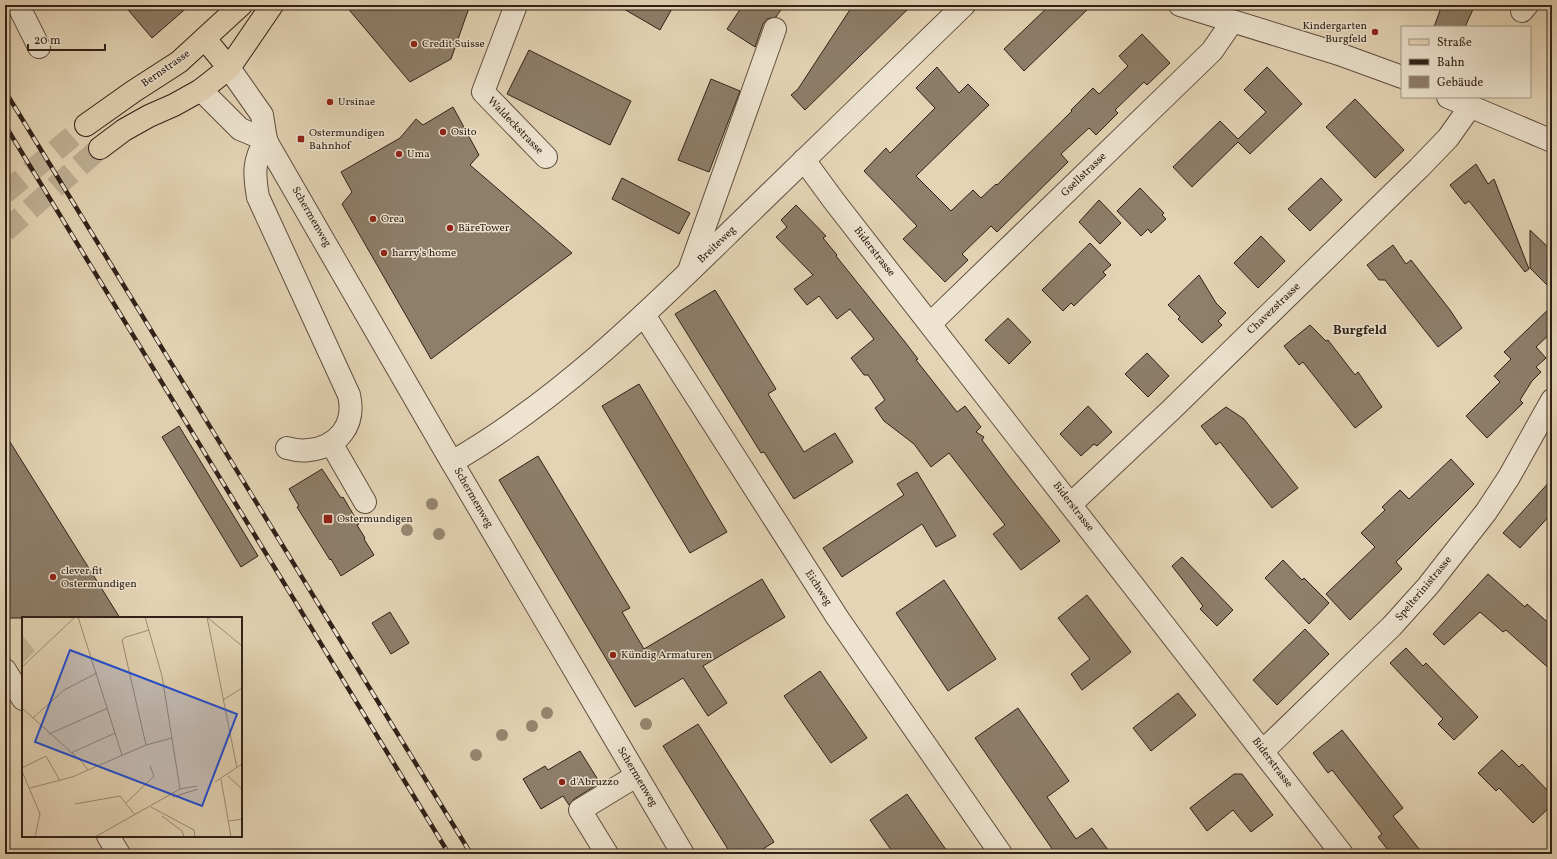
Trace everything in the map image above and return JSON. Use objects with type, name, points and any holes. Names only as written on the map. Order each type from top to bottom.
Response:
[{"type":"main road","name":"Bernstrasse","points":[[86,126],[134,91],[179,62],[241,5]]},
{"type":"main road","points":[[100,148],[124,130],[201,90],[234,60],[272,5]]},
{"type":"main road","name":"Schermenweg","points":[[207,37],[234,60]]},
{"type":"main road","points":[[179,62],[201,90]]},
{"type":"street","points":[[18,5],[39,46]]},
{"type":"street","name":"Waldeckstrasse","points":[[516,5],[483,92],[546,157]]},
{"type":"street","name":"Breiteweg","points":[[452,462],[483,444],[530,410],[565,383],[644,315],[964,5]]},
{"type":"street","points":[[1180,5],[1339,54],[1401,77]]},
{"type":"street","name":"Gsellstrasse","points":[[931,323],[1212,51],[1232,22]]},
{"type":"street","points":[[688,273],[774,29]]},
{"type":"street","name":"Schermenweg","points":[[234,60],[262,115],[266,140],[452,462],[683,854]]},
{"type":"street","points":[[201,90],[240,129],[266,140],[260,150],[255,170],[258,197],[349,395],[351,406],[350,416],[340,436],[331,443],[320,448],[307,450],[287,448]]},
{"type":"street","points":[[1450,98],[1552,140]]},
{"type":"street","name":"Chavezstrasse","points":[[1071,504],[1171,410],[1419,168],[1448,138],[1470,107]]},
{"type":"street","name":"Biderstrasse","points":[[804,160],[838,207],[931,323],[1342,854]]},
{"type":"street","name":"Eichweg","points":[[644,315],[837,617],[1001,854]]},
{"type":"street","name":"Spelterinistrasse","points":[[1263,751],[1392,626],[1428,586],[1486,512],[1509,477],[1552,400]]},
{"type":"street","points":[[331,443],[365,502]]},
{"type":"street","points":[[5,670],[22,697]]},
{"type":"street","points":[[607,854],[580,810],[636,776]]},
{"type":"street","points":[[109,837],[119,854]]},
{"type":"building","points":[[124,5],[190,5],[152,38]]},
{"type":"building","points":[[345,5],[470,5],[451,59],[410,82]]},
{"type":"building","points":[[617,5],[674,5],[660,30]]},
{"type":"building","points":[[743,5],[784,5],[776,17],[767,19],[763,24],[755,47],[727,29]]},
{"type":"building","points":[[853,5],[912,5],[805,110],[791,95],[798,89]]},
{"type":"building","points":[[1050,5],[1092,5],[1024,71],[1004,49]]},
{"type":"building","points":[[1442,5],[1475,5],[1465,26],[1434,26]]},
{"type":"building","points":[[1142,34],[1170,63],[1147,85],[1144,82],[1115,110],[1118,113],[1096,135],[1089,128],[1061,154],[1068,162],[997,232],[991,226],[962,254],[968,260],[945,282],[903,239],[917,226],[864,171],[886,148],[890,153],[935,108],[916,88],[937,67],[959,93],[968,84],[989,105],[916,176],[951,211],[973,190],[981,198],[996,184],[997,185],[1072,111],[1071,110],[1093,88],[1099,94],[1128,66],[1119,56]]},
{"type":"building","points":[[529,50],[631,101],[610,145],[507,94]]},
{"type":"building","points":[[1267,67],[1302,104],[1250,154],[1238,142],[1192,187],[1173,167],[1220,121],[1238,139],[1266,112],[1244,90]]},
{"type":"building","points":[[711,79],[740,91],[709,172],[678,160]]},
{"type":"building","points":[[1355,99],[1404,150],[1375,178],[1326,127]]},
{"type":"building","name":"BäreTower","points":[[453,107],[479,155],[470,165],[572,253],[431,359],[342,204],[352,192],[341,172],[400,138],[416,119],[423,125]]},
{"type":"building","points":[[1476,164],[1488,184],[1494,179],[1529,269],[1525,272],[1469,201],[1465,204],[1450,185]]},
{"type":"building","points":[[622,178],[690,213],[679,234],[612,199]]},
{"type":"building","points":[[1321,178],[1342,200],[1310,231],[1288,209]]},
{"type":"building","points":[[1140,188],[1164,213],[1162,215],[1166,219],[1151,233],[1148,229],[1141,236],[1117,211]]},
{"type":"building","points":[[1099,200],[1121,223],[1100,244],[1079,222]]},
{"type":"building","points":[[796,205],[826,236],[823,238],[837,255],[836,256],[905,342],[918,359],[916,360],[957,412],[965,406],[981,427],[976,432],[984,437],[982,440],[1060,541],[1021,570],[993,534],[1005,525],[949,453],[931,467],[914,444],[884,421],[875,408],[885,400],[868,375],[864,375],[851,358],[874,339],[850,309],[837,319],[819,296],[807,305],[794,289],[813,275],[776,237],[787,227],[781,220]]},
{"type":"building","points":[[1530,230],[1552,251],[1552,290],[1530,268]]},
{"type":"building","points":[[1261,236],[1285,261],[1258,288],[1234,263]]},
{"type":"building","points":[[1090,243],[1111,265],[1103,272],[1106,275],[1074,306],[1071,303],[1063,311],[1042,290]]},
{"type":"building","points":[[1393,245],[1406,264],[1411,260],[1462,328],[1438,347],[1385,280],[1379,280],[1367,265]]},
{"type":"building","points":[[1199,275],[1216,303],[1226,313],[1218,321],[1222,325],[1202,343],[1178,319],[1180,317],[1168,305]]},
{"type":"building","points":[[715,290],[776,389],[768,394],[804,452],[835,433],[853,462],[794,499],[764,452],[761,453],[675,314]]},
{"type":"building","points":[[1552,306],[1552,332],[1536,347],[1546,358],[1536,367],[1541,372],[1532,381],[1520,400],[1523,403],[1487,438],[1466,416],[1500,382],[1494,376],[1511,359],[1504,352]]},
{"type":"building","points":[[1008,318],[1031,342],[1009,364],[985,340]]},
{"type":"building","points":[[1310,325],[1326,341],[1328,340],[1355,375],[1358,372],[1382,407],[1355,428],[1303,362],[1299,365],[1284,346]]},
{"type":"building","points":[[1147,353],[1169,376],[1148,397],[1125,374]]},
{"type":"building","points":[[639,384],[727,532],[690,553],[602,406]]},
{"type":"building","points":[[1088,406],[1112,432],[1097,446],[1094,444],[1081,456],[1060,434]]},
{"type":"building","points":[[1226,407],[1244,419],[1298,488],[1272,508],[1220,442],[1216,445],[1201,426]]},
{"type":"building","points":[[179,426],[258,556],[241,567],[162,437]]},
{"type":"building","points":[[5,434],[119,617],[5,618]]},
{"type":"building","points":[[538,456],[630,608],[622,612],[644,649],[762,579],[785,617],[703,666],[727,703],[708,716],[683,678],[635,707],[499,480]]},
{"type":"building","points":[[1451,459],[1474,484],[1396,562],[1402,569],[1350,620],[1326,594],[1375,547],[1361,533],[1385,510],[1382,507],[1400,490],[1409,499]]},
{"type":"building","points":[[322,469],[341,498],[343,497],[359,524],[357,525],[374,555],[341,576],[297,507],[299,506],[289,489]]},
{"type":"building","points":[[917,472],[956,536],[936,547],[922,524],[842,577],[823,548],[904,495],[897,484]]},
{"type":"building","points":[[1552,479],[1552,513],[1520,548],[1503,533]]},
{"type":"building","points":[[1182,557],[1233,610],[1217,626],[1200,609],[1203,606],[1172,566]]},
{"type":"building","points":[[1283,560],[1302,580],[1304,578],[1329,603],[1309,624],[1265,578]]},
{"type":"building","points":[[1488,574],[1525,607],[1527,604],[1552,626],[1552,671],[1506,630],[1503,632],[1480,612],[1444,645],[1433,634]]},
{"type":"building","points":[[944,580],[996,659],[948,691],[896,613]]},
{"type":"building","points":[[1087,595],[1131,652],[1082,690],[1071,674],[1090,659],[1058,618]]},
{"type":"building","points":[[390,612],[409,643],[391,654],[372,623]]},
{"type":"building","points":[[1305,629],[1329,654],[1277,705],[1253,680]]},
{"type":"building","points":[[1406,648],[1423,666],[1426,663],[1478,717],[1454,740],[1438,724],[1443,719],[1390,663]]},
{"type":"building","points":[[820,671],[867,738],[831,763],[784,696]]},
{"type":"building","points":[[1178,693],[1196,715],[1151,751],[1133,728]]},
{"type":"building","points":[[1018,708],[1069,781],[1047,797],[1076,839],[1092,828],[1111,854],[1054,854],[1055,853],[975,738]]},
{"type":"building","points":[[698,724],[774,842],[755,854],[731,854],[663,746]]},
{"type":"building","points":[[1342,730],[1403,808],[1393,816],[1423,854],[1391,854],[1378,837],[1382,834],[1362,808],[1332,770],[1328,773],[1313,753]]},
{"type":"building","points":[[1502,750],[1519,767],[1522,764],[1552,795],[1552,805],[1533,823],[1499,788],[1496,791],[1478,773]]},
{"type":"building","points":[[580,751],[600,783],[574,799],[569,805],[563,796],[541,809],[523,779],[545,766],[548,770]]},
{"type":"building","points":[[1234,774],[1242,774],[1273,815],[1251,832],[1233,810],[1207,831],[1190,808]]},
{"type":"building","points":[[907,794],[949,854],[894,854],[870,820]]},
{"type":"tunnel","points":[[5,193],[86,125]]},
{"type":"tunnel","points":[[5,231],[100,148]]},
{"type":"railway","points":[[5,91],[471,854]]},
{"type":"railway","points":[[5,125],[449,854]]},
{"type":"place","name":"Kindergarten Burgfeld","points":[[1375,32]]},
{"type":"place","name":"Credit Suisse","points":[[414,44]]},
{"type":"place","name":"Ursinae","points":[[330,102]]},
{"type":"place","name":"Osito","points":[[443,132]]},
{"type":"place","name":"Ostermundigen Bahnhof","points":[[301,139]]},
{"type":"place","name":"Uma","points":[[399,154]]},
{"type":"place","name":"Orea","points":[[373,219]]},
{"type":"place","name":"BäreTower","points":[[450,228]]},
{"type":"place","name":"harry’s home","points":[[384,253]]},
{"type":"place","name":"Ostermundigen","points":[[328,519]]},
{"type":"place","name":"clever fit Ostermundigen","points":[[53,577]]},
{"type":"place","name":"Kündig Armaturen","points":[[613,655]]},
{"type":"place","name":"d'Abruzzo","points":[[562,782]]},
{"type":"district","name":"Burgfeld","points":[[1360,331]]}]
